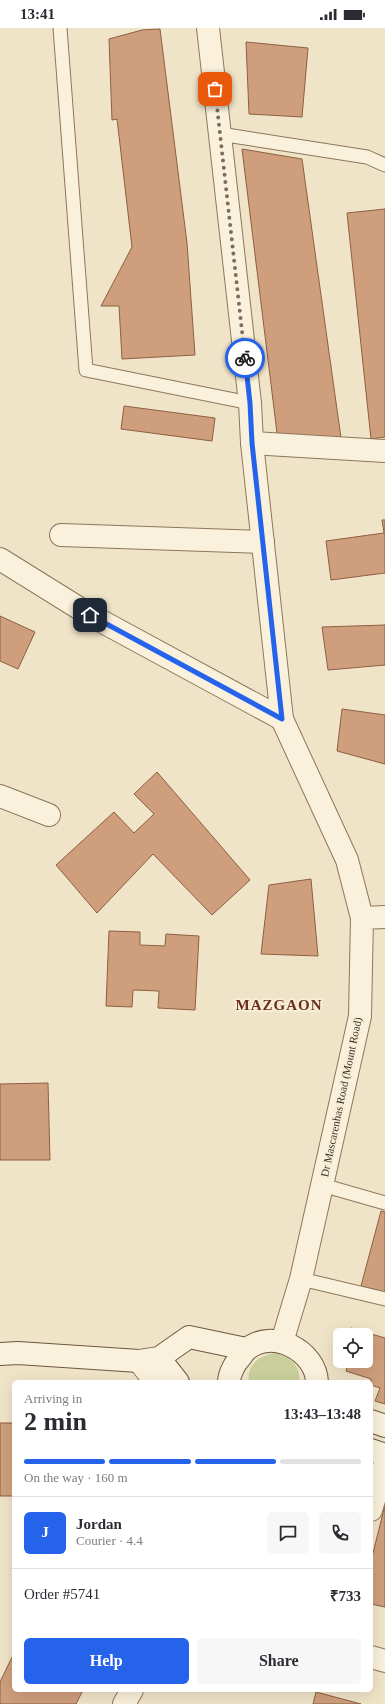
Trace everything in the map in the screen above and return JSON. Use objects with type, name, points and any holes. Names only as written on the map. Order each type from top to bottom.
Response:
[{"type":"street","name":"Dr Mascarenhas Road (Mount Road)","points":[[208,28],[250,403],[252,443],[282,719],[347,860],[362,918],[360,1016],[301,1279],[282,1342]]},
{"type":"street","points":[[252,443],[385,451]]},
{"type":"street","points":[[61,535],[263,542]]},
{"type":"street","points":[[0,559],[90,615],[282,719]]},
{"type":"street","points":[[0,796],[49,815]]},
{"type":"street","points":[[362,918],[385,917]]},
{"type":"street","points":[[0,1354],[18,1353],[149,1359],[189,1337],[246,1349]]},
{"type":"street","points":[[230,1380],[235,1364],[246,1349],[270,1340],[282,1342],[298,1349],[310,1360],[316,1372],[317,1380]]},
{"type":"street","points":[[149,1359],[154,1380]]},
{"type":"street","points":[[149,1359],[175,1380]]},
{"type":"street","points":[[373,1422],[385,1426]]},
{"type":"street","points":[[373,1451],[385,1455]]},
{"type":"street","points":[[373,1503],[385,1463]]},
{"type":"street","points":[[373,1658],[385,1662]]},
{"type":"street","points":[[124,1704],[131,1692]]},
{"type":"lane","points":[[60,28],[86,370],[250,403]]},
{"type":"lane","points":[[220,134],[367,158],[385,165]]},
{"type":"lane","points":[[322,1185],[385,1203]]},
{"type":"lane","points":[[301,1279],[385,1299]]},
{"type":"green space","points":[[269,1354],[280,1354],[290,1359],[298,1371],[299,1380],[249,1380],[250,1371],[255,1362]]},
{"type":"building","points":[[160,29],[187,243],[195,355],[122,359],[119,306],[101,306],[132,247],[117,119],[112,120],[109,39],[142,30]]},
{"type":"building","points":[[246,42],[308,48],[302,117],[249,114]]},
{"type":"building","points":[[242,149],[302,159],[341,438],[278,441]]},
{"type":"building","points":[[385,209],[385,437],[371,439],[347,213]]},
{"type":"building","points":[[124,406],[215,418],[212,441],[121,429]]},
{"type":"building","points":[[382,520],[385,520],[385,573],[331,580],[326,541],[384,533]]},
{"type":"building","points":[[0,616],[35,632],[18,669],[0,661]]},
{"type":"building","points":[[385,625],[385,665],[328,670],[322,627]]},
{"type":"building","points":[[342,709],[385,715],[385,764],[337,751]]},
{"type":"building","points":[[157,772],[250,880],[212,915],[153,854],[97,913],[56,865],[114,812],[134,833],[154,814],[134,794]]},
{"type":"building","points":[[311,879],[318,956],[261,954],[269,885]]},
{"type":"building","points":[[109,931],[140,932],[140,945],[165,946],[166,934],[199,936],[195,1010],[158,1008],[159,991],[133,990],[132,1007],[106,1006]]},
{"type":"building","points":[[48,1083],[50,1160],[0,1160],[0,1084]]},
{"type":"building","points":[[381,1211],[385,1212],[385,1292],[361,1286]]},
{"type":"building","points":[[373,1334],[385,1338],[385,1404],[375,1401],[380,1388],[373,1386],[373,1380],[346,1371],[347,1368],[373,1368]]},
{"type":"building","points":[[0,1423],[12,1423],[12,1496],[0,1496]]},
{"type":"building","points":[[385,1505],[385,1607],[373,1604],[373,1553]]},
{"type":"building","points":[[12,1657],[12,1692],[82,1692],[76,1704],[0,1704],[0,1682]]},
{"type":"building","points":[[316,1692],[361,1704],[313,1704]]},
{"type":"way so far","points":[[215,89],[245,358]]},
{"type":"district","name":"MAZGAON","points":[[279,1005]]},
{"type":"route","points":[[90,615],[282,719],[252,443],[250,403],[245,358]]}]
